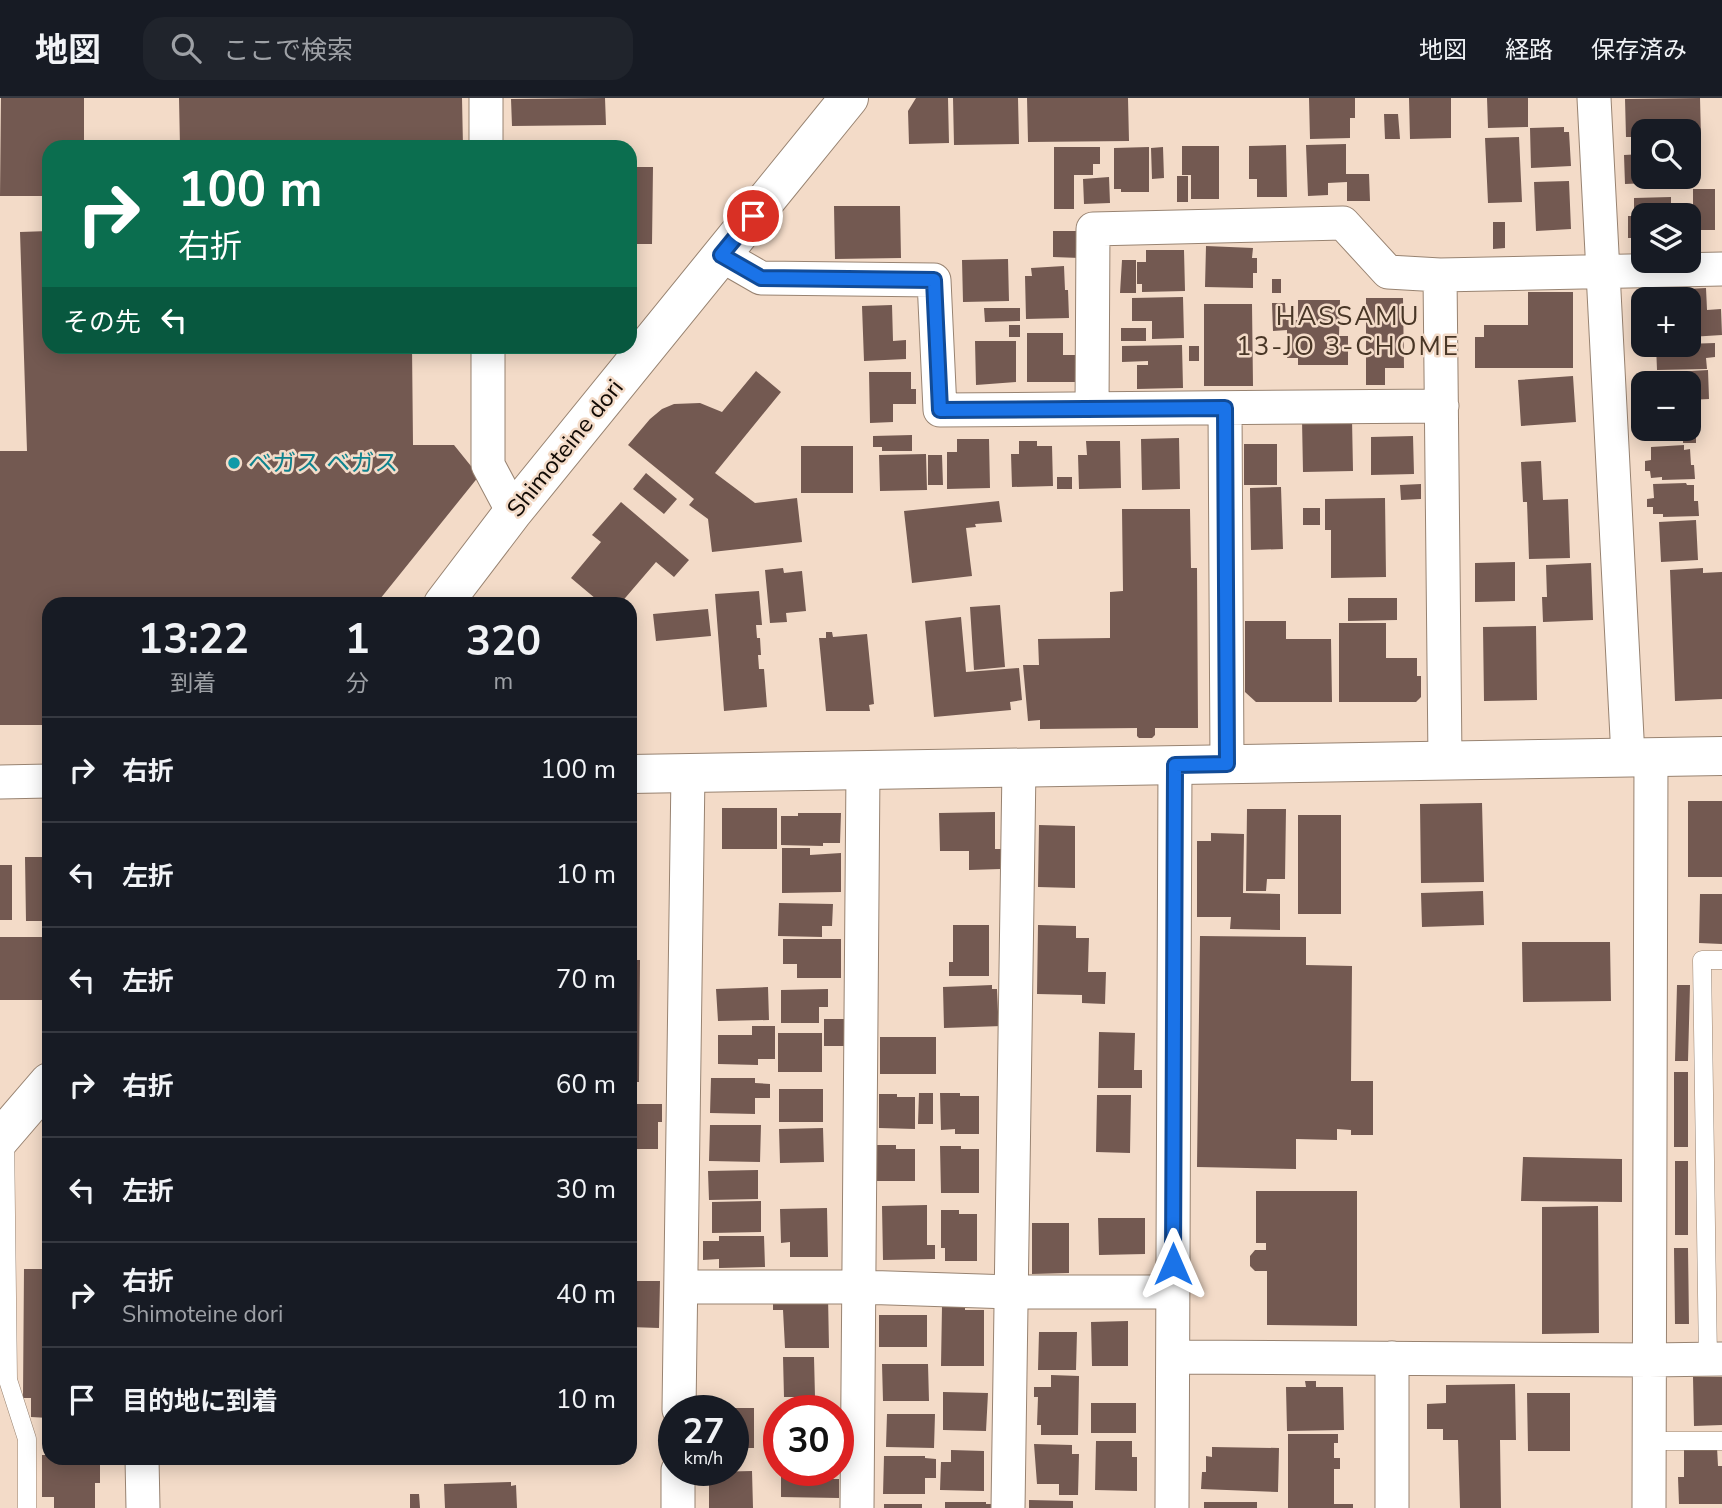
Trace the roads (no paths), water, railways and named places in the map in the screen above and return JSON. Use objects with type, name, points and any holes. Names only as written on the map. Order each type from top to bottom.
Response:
[{"type":"street","points":[[486,98],[486,140]]},
{"type":"street","name":"Shimoteine dori","points":[[448,597],[513,512],[849,98]]},
{"type":"street","points":[[1594,98],[1602,272],[1639,757],[1649,1508]]},
{"type":"street","points":[[1092,409],[1093,229],[1343,223],[1388,272],[1440,275],[1722,269]]},
{"type":"street","points":[[721,255],[761,278],[934,280],[940,410],[1442,406]]},
{"type":"street","points":[[1440,275],[1445,760]]},
{"type":"street","points":[[488,354],[488,465],[513,512]]},
{"type":"street","points":[[1225,408],[1227,764]]},
{"type":"street","points":[[637,774],[1722,756]]},
{"type":"street","points":[[1172,1508],[1175,765]]},
{"type":"street","points":[[1008,1508],[1019,767]]},
{"type":"street","points":[[857,1508],[863,770]]},
{"type":"street","points":[[679,1395],[688,773]]},
{"type":"street","points":[[0,782],[42,781]]},
{"type":"street","points":[[2,1136],[42,1090]]},
{"type":"street","points":[[681,1287],[1173,1292]]},
{"type":"street","points":[[1173,1357],[1715,1359]]},
{"type":"street","points":[[1392,1358],[1392,1508]]},
{"type":"street","points":[[142,1465],[143,1508]]},
{"type":"street","points":[[678,1486],[678,1508]]},
{"type":"lane","points":[[1715,1359],[1702,960],[1722,960]]},
{"type":"lane","points":[[2,1136],[8,1380],[27,1439],[27,1508]]},
{"type":"lane","points":[[1649,1441],[1722,1441]]},
{"type":"place","name":"ベガス ベガス","points":[[234,463]]},
{"type":"district","name":"HASSAMU 13-JO 3-CHOME","points":[[1348,331]]}]
